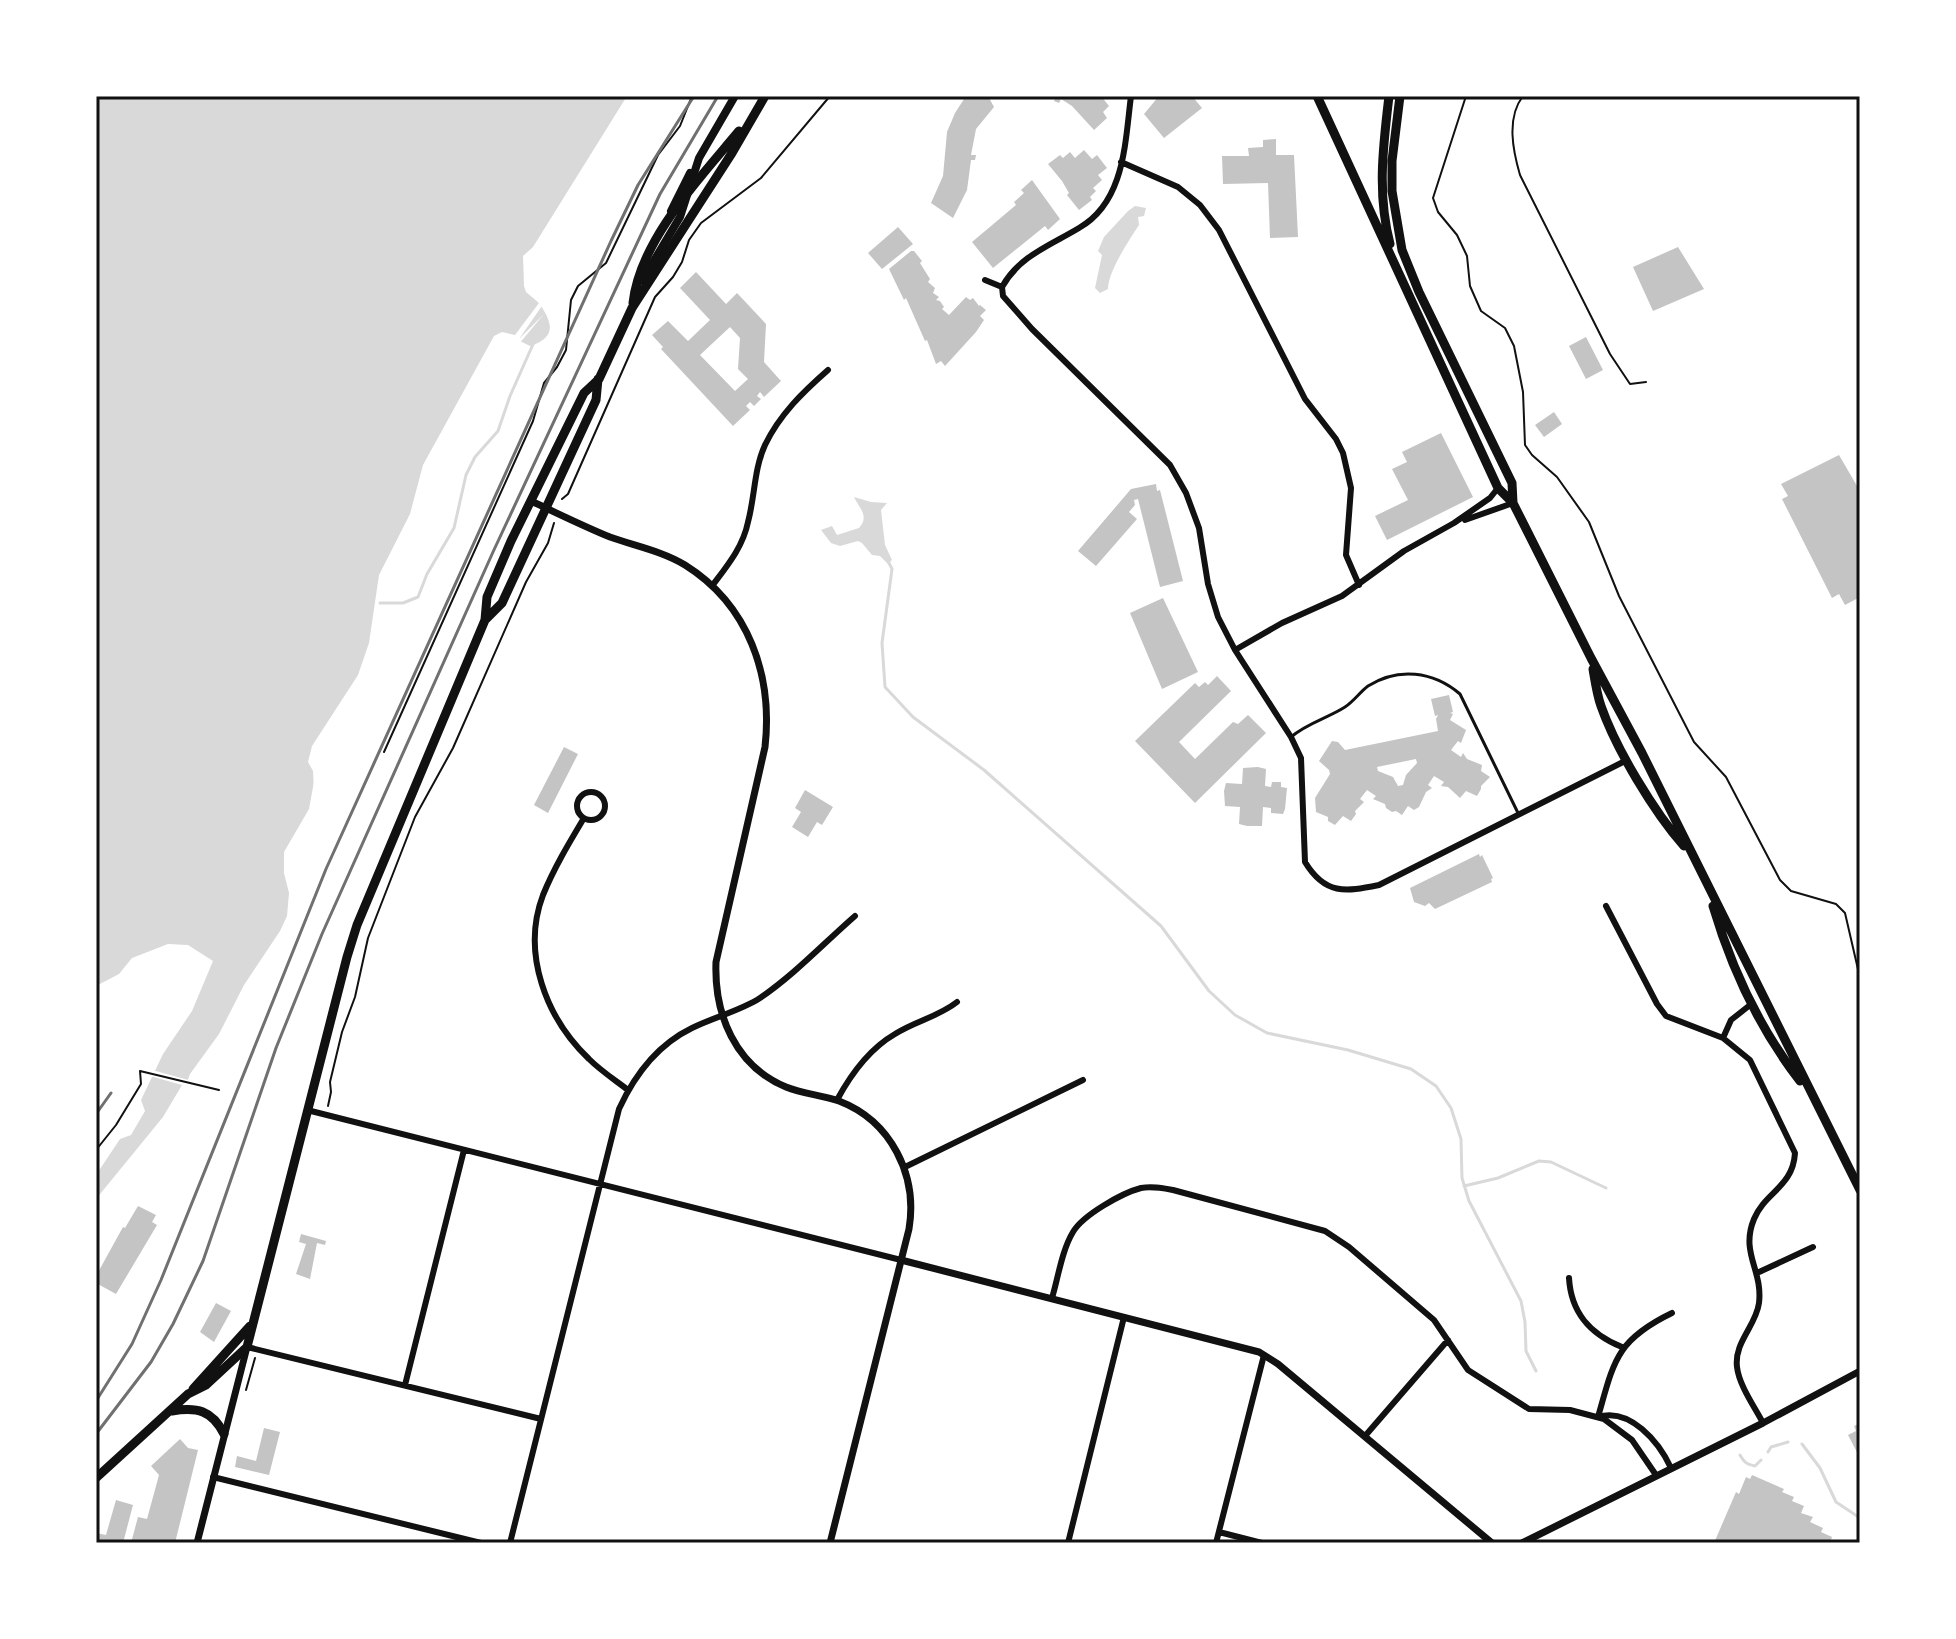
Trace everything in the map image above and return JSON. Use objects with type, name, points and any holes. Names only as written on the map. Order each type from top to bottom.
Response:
[{"type":"main road","points":[[632,308],[635,286],[680,190],[735,96]]},
{"type":"main road","points":[[666,224],[765,96]]},
{"type":"main road","points":[[1317,96],[1498,488],[1513,503],[1694,856],[1860,1190]]},
{"type":"main road","points":[[1389,96],[1380,182],[1384,223],[1396,267]]},
{"type":"main road","points":[[1400,96],[1392,161],[1392,191],[1402,250],[1419,292],[1512,483],[1513,503]]},
{"type":"main road","points":[[485,620],[502,603],[596,400],[599,379],[632,308],[732,153],[751,116]]},
{"type":"main road","points":[[643,292],[652,264],[680,217],[699,158]]},
{"type":"main road","points":[[188,1394],[206,1385],[247,1347],[357,925],[485,620],[487,597],[584,393],[599,379]]},
{"type":"main road","points":[[1591,658],[1600,706],[1627,760],[1663,822],[1694,856]]},
{"type":"main road","points":[[1706,882],[1727,953],[1750,1005],[1778,1052],[1815,1099]]},
{"type":"main road","points":[[96,1478],[172,1411],[254,1321]]},
{"type":"main road","points":[[172,1411],[190,1408],[207,1413],[219,1424],[224,1434]]},
{"type":"street","points":[[1131,96],[1114,190],[1099,213],[1081,228],[1044,246],[1009,276],[1002,287],[1003,296],[1032,329],[1170,465],[1199,528],[1208,584],[1218,617],[1301,758],[1304,772],[1305,862],[1313,874],[1324,885],[1338,890],[1351,891],[1379,885],[1627,760]]},
{"type":"street","points":[[1121,162],[1178,187],[1200,205],[1219,230],[1305,399],[1343,453],[1351,488],[1346,555],[1359,585]]},
{"type":"street","points":[[985,280],[1002,287]]},
{"type":"street","points":[[712,586],[739,546],[748,523],[753,484],[765,445],[779,420],[797,398],[828,370]]},
{"type":"street","points":[[1235,650],[1359,585],[1404,551],[1490,498],[1498,488]]},
{"type":"street","points":[[531,501],[608,536],[660,553],[685,565],[712,586],[732,609],[753,645],[765,687],[768,718],[759,775],[716,962],[715,984],[722,1015],[730,1038],[748,1062],[787,1087],[837,1100],[859,1111],[880,1128],[905,1167],[912,1197],[911,1214],[830,1543]]},
{"type":"street","points":[[1454,523],[1513,503]]},
{"type":"street","points":[[585,794],[598,794],[605,806],[602,814],[594,820],[584,818],[577,809],[578,800],[585,794]]},
{"type":"street","points":[[584,818],[542,897],[535,931],[536,962],[546,998],[567,1034],[589,1059],[628,1090]]},
{"type":"street","points":[[1606,906],[1666,1016],[1723,1038],[1750,1060],[1795,1153],[1795,1164],[1786,1182],[1756,1214],[1748,1246],[1757,1273],[1759,1303],[1740,1344],[1737,1370],[1763,1423]]},
{"type":"street","points":[[510,1543],[619,1109],[628,1090],[651,1057],[670,1041],[691,1028],[765,995],[855,916]]},
{"type":"street","points":[[837,1100],[868,1054],[895,1034],[945,1012],[957,1002]]},
{"type":"street","points":[[1723,1038],[1731,1020],[1750,1005]]},
{"type":"street","points":[[905,1167],[1083,1080]]},
{"type":"street","points":[[307,1110],[1052,1298],[1264,1355],[1492,1543]]},
{"type":"street","points":[[405,1385],[464,1150]]},
{"type":"street","points":[[1052,1298],[1070,1234],[1078,1224],[1086,1216],[1140,1189],[1156,1187],[1325,1231],[1349,1247],[1434,1320],[1468,1370],[1522,1405],[1536,1410],[1560,1409],[1598,1417],[1613,1415],[1643,1429],[1660,1447],[1671,1468]]},
{"type":"street","points":[[1757,1273],[1813,1247]]},
{"type":"street","points":[[1569,1278],[1570,1298],[1585,1322],[1599,1335],[1622,1347]]},
{"type":"street","points":[[1598,1417],[1622,1347],[1642,1328],[1672,1313]]},
{"type":"street","points":[[1068,1543],[1124,1317]]},
{"type":"street","points":[[1365,1436],[1448,1340]]},
{"type":"street","points":[[197,1543],[247,1347],[541,1419]]},
{"type":"street","points":[[1216,1543],[1264,1355]]},
{"type":"street","points":[[1522,1543],[1860,1371]]},
{"type":"street","points":[[1598,1417],[1632,1440],[1656,1475]]},
{"type":"street","points":[[213,1477],[481,1543]]},
{"type":"street","points":[[1219,1532],[1262,1543]]},
{"type":"lane","points":[[1291,737],[1348,705],[1365,688],[1383,678],[1402,674],[1425,675],[1446,682],[1460,694],[1519,815]]},
{"type":"path","points":[[384,752],[533,421],[544,383],[566,350],[571,300],[578,286],[606,263],[658,155],[680,126],[692,96]]},
{"type":"path","points":[[559,500],[568,494],[655,297],[677,269],[693,233],[711,214],[761,178],[830,96]]},
{"type":"path","points":[[1466,96],[1433,198],[1438,212],[1457,235],[1467,256],[1470,286],[1481,311],[1505,328],[1514,346],[1523,392],[1525,445],[1557,477],[1589,522],[1619,596],[1694,742],[1726,777],[1780,880],[1791,891],[1836,904],[1845,913],[1860,978]]},
{"type":"path","points":[[1523,96],[1516,105],[1512,147],[1520,175],[1610,354],[1630,384],[1646,382]]},
{"type":"path","points":[[328,1107],[330,1082],[342,1032],[355,997],[368,938],[415,817],[453,748],[526,582],[548,543],[553,525]]},
{"type":"path","points":[[96,1150],[116,1125],[141,1084],[140,1071],[219,1090]]},
{"type":"path","points":[[247,1390],[255,1356]]},
{"type":"shaded area","points":[[96,96],[639,96],[534,257],[527,287],[548,320],[548,335],[530,346],[512,337],[496,342],[446,434],[389,568],[371,658],[321,743],[309,809],[284,852],[284,873],[289,893],[287,916],[280,931],[244,985],[219,1034],[190,1074],[184,1090],[96,1209],[96,1175],[120,1139],[131,1135],[145,1111],[141,1100],[163,1054],[192,1011],[213,961],[188,945],[168,944],[132,958],[119,974],[96,986]]},
{"type":"shaded area","points":[[1135,206],[1146,208],[1144,216],[1138,217],[1139,225],[1115,265],[1108,289],[1100,293],[1095,288],[1102,255],[1098,251],[1104,237]]},
{"type":"shaded area","points":[[854,497],[887,503],[881,510],[885,545],[892,560],[888,564],[880,556],[872,555],[858,541],[840,546],[831,543],[821,530],[832,526],[837,535],[859,528],[864,516]]},
{"type":"pier","points":[[627,96],[641,96],[628,135],[620,149],[593,174],[568,229],[542,251],[535,262],[529,278],[530,286],[539,301],[544,303],[519,339],[544,314],[518,345],[509,339],[500,343],[439,455],[383,600],[379,636],[369,676],[338,718],[324,745],[314,791],[313,771],[308,762],[312,746],[358,675],[369,643],[379,575],[410,514],[423,465],[494,336],[502,332],[515,335],[539,303],[526,292],[523,256],[533,247]]},
{"type":"pier","points":[[152,1070],[192,1081],[146,1158],[96,1213],[96,1199],[163,1117],[182,1085],[150,1076]]},
{"type":"building","points":[[966,96],[988,96],[994,107],[976,129],[971,155],[976,155],[975,160],[971,160],[967,190],[953,218],[931,203],[943,176],[947,132]]},
{"type":"building","points":[[1056,96],[1101,96],[1109,106],[1103,112],[1107,118],[1094,130],[1072,106],[1061,99],[1059,103],[1054,101]]},
{"type":"building","points":[[1159,96],[1192,96],[1202,108],[1164,138],[1144,114]]},
{"type":"building","points":[[1276,139],[1276,155],[1294,155],[1298,237],[1270,238],[1268,183],[1223,184],[1222,156],[1249,156],[1248,148],[1263,147],[1263,140]]},
{"type":"building","points":[[1084,150],[1092,159],[1097,155],[1107,168],[1098,175],[1102,180],[1093,188],[1096,191],[1090,197],[1092,200],[1079,210],[1048,164],[1070,152],[1075,158]]},
{"type":"building","points":[[1032,180],[1060,219],[1048,230],[1045,226],[993,268],[972,242],[1016,205],[1014,202],[1024,193],[1021,190]]},
{"type":"building","points":[[898,227],[913,244],[882,269],[868,253]]},
{"type":"building","points":[[1678,247],[1704,289],[1653,311],[1633,267]]},
{"type":"building","points":[[911,251],[922,261],[920,263],[930,279],[928,282],[935,288],[933,293],[939,297],[936,300],[949,315],[966,297],[970,300],[973,298],[986,310],[980,316],[984,320],[976,332],[945,366],[941,361],[936,364],[927,340],[889,269]]},
{"type":"building","points":[[696,272],[726,304],[737,293],[766,324],[764,362],[781,381],[764,397],[760,392],[757,396],[761,399],[754,406],[750,402],[746,406],[750,410],[733,426],[661,349],[663,347],[652,335],[668,321],[688,341],[710,320],[680,288]],"holes":[[[730,327],[740,338],[738,369],[748,379],[735,391],[700,355]]]},
{"type":"building","points":[[1586,337],[1603,370],[1586,379],[1569,346]]},
{"type":"building","points":[[1554,412],[1562,424],[1544,437],[1535,425]]},
{"type":"building","points":[[1441,433],[1473,497],[1387,540],[1375,516],[1408,500],[1392,469],[1407,462],[1402,452]]},
{"type":"building","points":[[1839,455],[1860,491],[1860,597],[1845,605],[1839,594],[1832,598],[1782,499],[1788,496],[1781,484]]},
{"type":"building","points":[[1156,484],[1183,581],[1160,587],[1138,499],[1134,500],[1135,505],[1129,512],[1137,519],[1096,566],[1078,551],[1131,489]]},
{"type":"building","points":[[1163,598],[1198,672],[1162,689],[1130,613]]},
{"type":"building","points":[[1217,676],[1231,691],[1179,742],[1195,759],[1233,722],[1238,724],[1248,715],[1266,733],[1195,803],[1135,741],[1195,683],[1199,687],[1205,682],[1208,685]]},
{"type":"building","points":[[1449,695],[1453,712],[1450,713],[1453,714],[1450,720],[1466,730],[1461,743],[1458,741],[1451,750],[1461,757],[1463,753],[1467,759],[1482,765],[1481,771],[1490,777],[1477,796],[1466,791],[1460,798],[1448,787],[1441,786],[1444,782],[1434,776],[1428,785],[1432,788],[1426,792],[1419,807],[1414,810],[1408,806],[1402,815],[1373,799],[1376,796],[1367,790],[1360,799],[1364,802],[1351,821],[1343,816],[1335,825],[1328,821],[1328,817],[1316,812],[1315,798],[1330,774],[1319,761],[1332,741],[1338,742],[1345,750],[1438,731],[1438,715],[1435,716],[1431,699]],"holes":[[[1416,759],[1417,763],[1406,775],[1403,785],[1398,786],[1393,777],[1378,771],[1377,767]]]},
{"type":"building","points":[[564,747],[578,754],[548,813],[534,805]]},
{"type":"building","points":[[1243,768],[1266,769],[1265,786],[1271,787],[1272,782],[1281,782],[1281,787],[1287,788],[1285,809],[1283,814],[1271,813],[1271,808],[1263,807],[1262,826],[1239,824],[1240,807],[1225,806],[1226,783],[1242,784]]},
{"type":"building","points":[[805,790],[833,807],[822,825],[817,822],[808,837],[792,827],[801,812],[795,808]]},
{"type":"building","points":[[1479,854],[1493,878],[1492,882],[1435,909],[1429,903],[1425,906],[1414,902],[1410,888]]},
{"type":"building","points":[[138,1206],[156,1215],[152,1222],[157,1225],[116,1294],[96,1283],[96,1276]]},
{"type":"building","points":[[301,1234],[326,1241],[325,1245],[317,1243],[310,1279],[296,1274],[306,1244],[299,1242]]},
{"type":"building","points":[[216,1303],[231,1311],[214,1342],[200,1332]]},
{"type":"building","points":[[1860,1423],[1860,1458],[1848,1435],[1856,1431],[1854,1426]]},
{"type":"building","points":[[264,1428],[280,1432],[269,1475],[235,1467],[237,1456],[256,1461]]},
{"type":"building","points":[[180,1439],[188,1448],[198,1450],[175,1543],[131,1543],[138,1517],[147,1519],[159,1475],[151,1466]]},
{"type":"building","points":[[1752,1475],[1784,1489],[1782,1492],[1794,1497],[1792,1501],[1804,1506],[1801,1513],[1813,1517],[1810,1522],[1832,1537],[1830,1543],[1714,1543],[1736,1492],[1739,1494],[1746,1477],[1750,1479]]},
{"type":"building","points":[[116,1500],[133,1505],[123,1543],[96,1543],[96,1533],[106,1535]]},
{"type":"waterway","points":[[380,603],[403,603],[418,597],[427,574],[454,528],[466,475],[475,457],[498,431],[534,342]]},
{"type":"waterway","points":[[889,563],[892,569],[882,643],[885,687],[913,717],[984,770],[1161,926],[1209,991],[1235,1015],[1267,1033],[1348,1050],[1411,1069],[1436,1086],[1451,1108],[1461,1139],[1462,1178],[1469,1201],[1521,1301],[1526,1351],[1536,1371]]},
{"type":"waterway","points":[[1464,1186],[1498,1178],[1539,1161],[1551,1162],[1606,1188]]},
{"type":"waterway","points":[[1768,1452],[1771,1447],[1788,1442]]},
{"type":"waterway","points":[[1802,1444],[1820,1468],[1836,1502],[1860,1518]]},
{"type":"waterway","points":[[1740,1455],[1755,1466],[1761,1460]]},
{"type":"railway","points":[[96,1401],[132,1344],[161,1280],[326,869],[611,241],[638,185],[694,96]]},
{"type":"railway","points":[[96,1434],[151,1362],[203,1261],[276,1048],[322,934],[493,552],[660,194],[718,96]]},
{"type":"railway","points":[[96,1114],[111,1093]]}]
